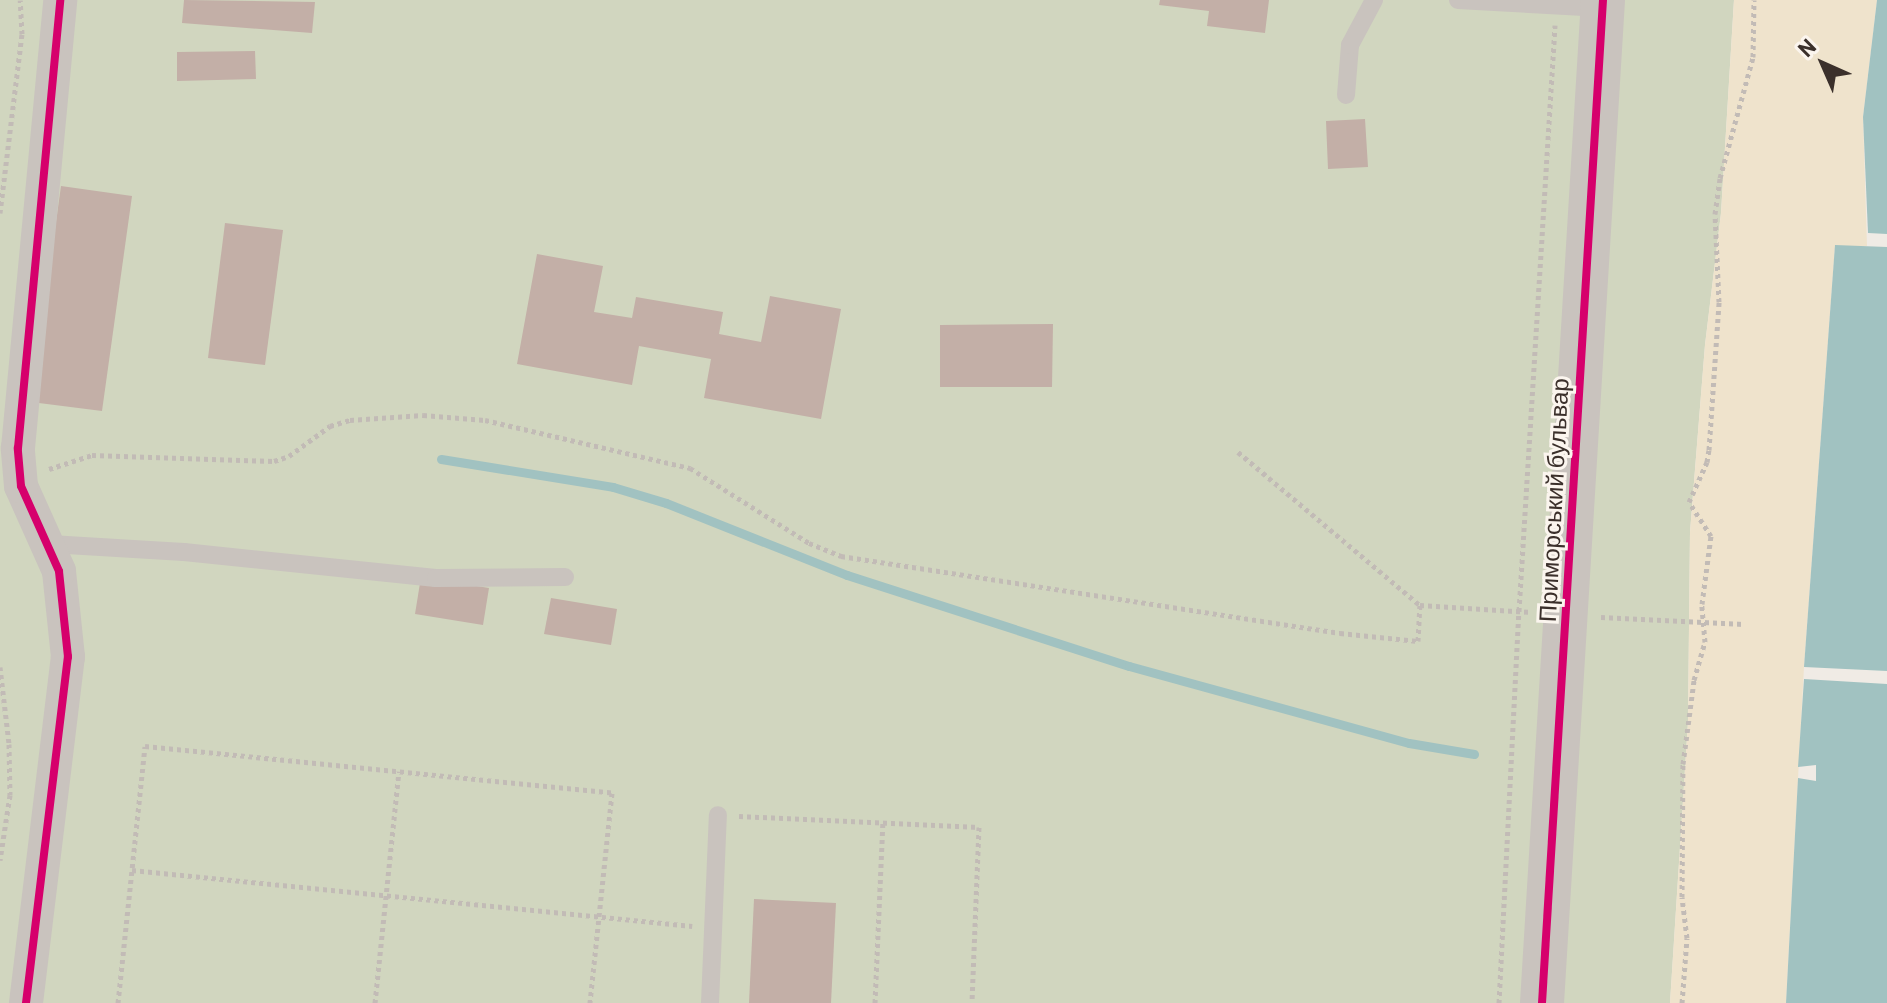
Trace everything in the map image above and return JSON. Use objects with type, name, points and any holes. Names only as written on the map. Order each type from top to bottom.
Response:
[{"type":"street","points":[[26,1003],[68,657],[65,599],[50,544],[19,478],[21,406],[60,0]]},
{"type":"street","name":"Приморський бульвар","points":[[1542,1003],[1603,4]]},
{"type":"lane","points":[[1346,95],[1350,45],[1374,0]]},
{"type":"lane","points":[[1458,0],[1556,6],[1603,4]]},
{"type":"lane","points":[[50,544],[184,552],[436,578],[565,577]]},
{"type":"lane","points":[[710,1003],[718,815]]},
{"type":"path","points":[[0,213],[22,34],[20,0]]},
{"type":"path","points":[[1682,1003],[1687,938],[1682,897],[1683,764],[1694,680],[1705,642],[1702,604],[1711,536],[1689,502],[1707,462],[1719,302],[1715,214],[1720,178],[1753,57],[1754,0]]},
{"type":"path","points":[[1499,1003],[1519,611],[1556,6]]},
{"type":"path","points":[[19,478],[92,455],[274,461],[289,456],[330,426],[350,420],[423,415],[485,420],[690,468],[809,543],[841,556],[1340,633],[1418,641],[1420,605]]},
{"type":"path","points":[[1238,452],[1420,605],[1744,624]]},
{"type":"path","points":[[0,667],[9,744],[10,795],[0,860]]},
{"type":"path","points":[[118,1003],[145,746],[612,793],[590,1003]]},
{"type":"path","points":[[375,1003],[399,771]]},
{"type":"path","points":[[718,815],[979,827],[972,1003]]},
{"type":"path","points":[[875,1003],[883,823]]},
{"type":"path","points":[[132,870],[676,925]]},
{"type":"green space","points":[[0,0],[1586,0],[1524,1003],[0,1003]]},
{"type":"green space","points":[[1620,0],[1734,0],[1721,213],[1705,345],[1690,532],[1688,722],[1670,1003],[1560,1003]]},
{"type":"sand","points":[[1734,0],[1877,0],[1863,117],[1867,246],[1835,246],[1804,667],[1786,1003],[1670,1003],[1688,722],[1690,532],[1705,345],[1721,213]]},
{"type":"water","points":[[1877,0],[1887,0],[1887,234],[1868,233],[1863,117]]},
{"type":"water","points":[[1835,245],[1887,247],[1887,671],[1804,667]]},
{"type":"water","points":[[1804,679],[1887,684],[1887,1003],[1786,1003],[1798,778],[1816,781],[1816,765],[1798,767]]},
{"type":"building","points":[[184,0],[315,2],[312,33],[182,23]]},
{"type":"building","points":[[1160,0],[1269,0],[1265,33],[1207,26],[1209,11],[1159,5]]},
{"type":"building","points":[[255,51],[256,79],[177,81],[177,52]]},
{"type":"building","points":[[1365,119],[1368,167],[1328,169],[1326,121]]},
{"type":"building","points":[[61,186],[132,196],[102,411],[31,402]]},
{"type":"building","points":[[225,223],[283,230],[265,365],[208,358]]},
{"type":"building","points":[[537,254],[603,266],[594,312],[632,318],[636,297],[723,312],[719,334],[761,342],[770,296],[841,309],[821,419],[704,398],[711,359],[639,346],[632,385],[517,364]]},
{"type":"building","points":[[1053,324],[1052,387],[940,387],[940,325]]},
{"type":"building","points":[[421,577],[489,588],[483,625],[415,614]]},
{"type":"building","points":[[551,598],[617,609],[611,645],[544,634]]},
{"type":"building","points":[[754,899],[836,903],[831,1003],[749,1003]]},
{"type":"waterway","points":[[441,459],[613,487],[666,503],[847,575],[1129,666],[1409,743],[1474,754]]},
{"type":"cycle path","points":[[26,1003],[68,657],[59,571],[21,486],[18,448],[60,0]]},
{"type":"cycle path","points":[[1542,1003],[1603,0]]}]
